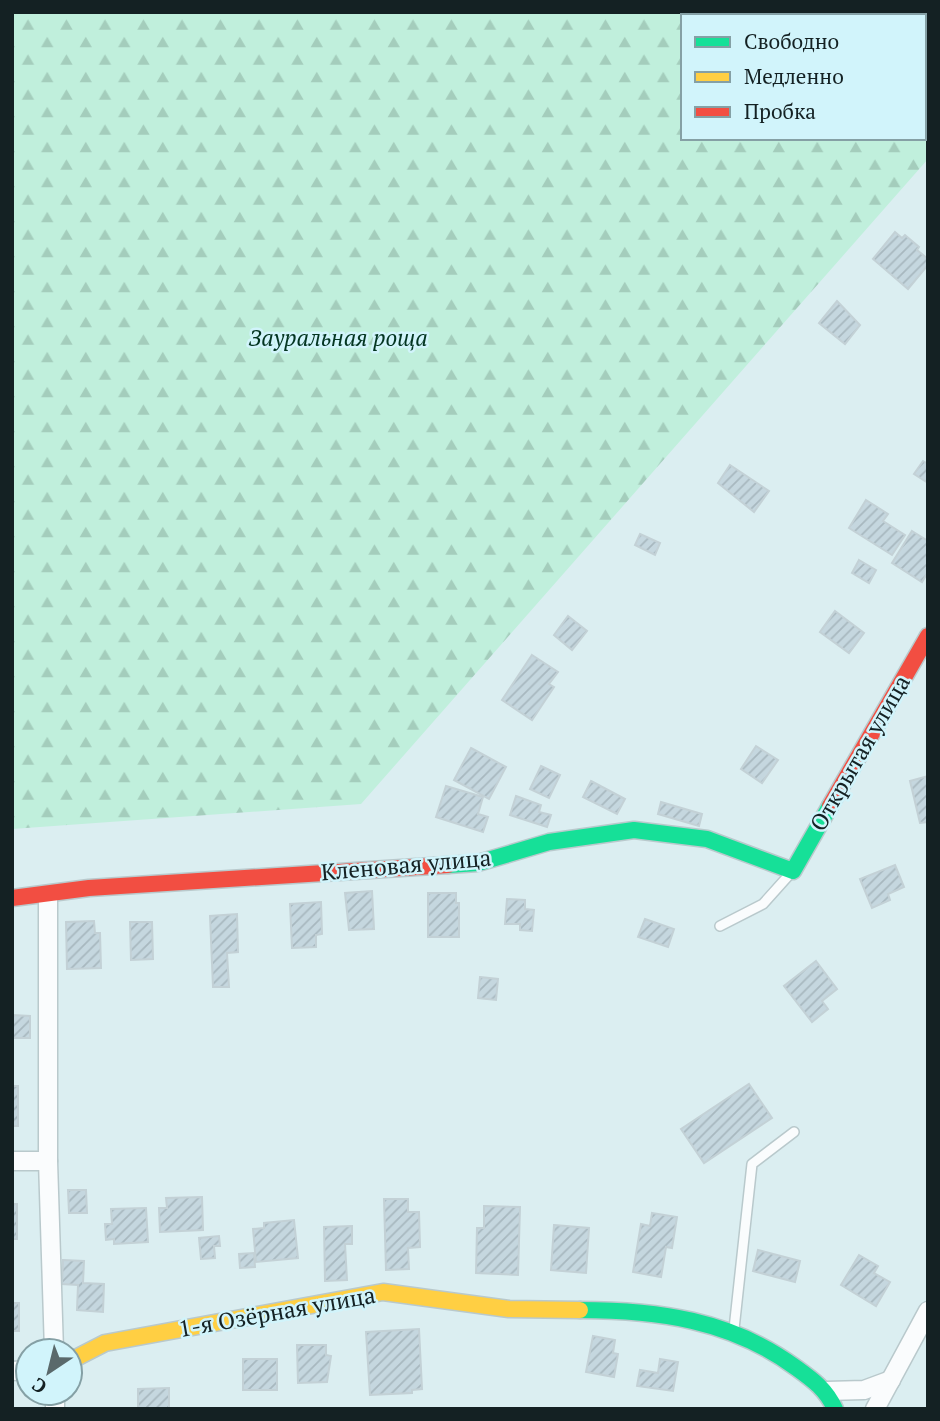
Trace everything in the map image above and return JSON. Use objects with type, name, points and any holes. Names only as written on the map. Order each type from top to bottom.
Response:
[{"type":"street","name":"Открытая улица","points":[[793,871],[928,636]]},
{"type":"street","name":"Кленовая улица","points":[[12,898],[89,888],[478,863],[549,842],[634,830],[707,839],[793,871]]},
{"type":"street","points":[[48,895],[48,1161],[54,1337]]},
{"type":"street","points":[[12,1161],[48,1161]]},
{"type":"street","name":"1-я Озёрная улица","points":[[84,1354],[104,1343],[383,1292],[509,1310],[638,1310],[734,1331],[773,1352],[827,1391]]},
{"type":"street","points":[[875,1409],[928,1311]]},
{"type":"street","points":[[835,1409],[827,1391],[863,1390],[891,1380]]},
{"type":"lane","points":[[720,926],[763,904],[793,871]]},
{"type":"lane","points":[[734,1331],[752,1164],[794,1132]]},
{"type":"green space","name":"Зауральная роща","points":[[12,12],[928,12],[928,159],[361,804],[12,829]]},
{"type":"building","points":[[895,232],[902,238],[905,235],[928,259],[928,265],[908,289],[873,259]]},
{"type":"building","points":[[837,301],[860,325],[845,344],[819,323]]},
{"type":"building","points":[[923,461],[928,464],[928,483],[914,474]]},
{"type":"building","points":[[730,465],[769,491],[754,512],[718,483]]},
{"type":"building","points":[[866,500],[888,514],[883,521],[905,535],[892,555],[849,528]]},
{"type":"building","points":[[912,531],[928,541],[928,572],[922,582],[892,563]]},
{"type":"building","points":[[640,534],[660,543],[655,555],[635,545]]},
{"type":"building","points":[[859,560],[876,570],[869,583],[852,573]]},
{"type":"building","points":[[835,611],[864,633],[849,653],[820,632]]},
{"type":"building","points":[[568,616],[587,631],[572,650],[554,635]]},
{"type":"building","points":[[532,655],[558,672],[549,684],[554,687],[532,720],[502,700]]},
{"type":"building","points":[[756,746],[778,760],[762,783],[741,769]]},
{"type":"building","points":[[471,748],[506,767],[489,799],[454,780]]},
{"type":"building","points":[[541,766],[560,775],[549,798],[530,789]]},
{"type":"building","points":[[928,776],[928,822],[920,823],[910,781]]},
{"type":"building","points":[[591,781],[625,799],[617,814],[583,797]]},
{"type":"building","points":[[446,786],[483,797],[478,814],[488,817],[483,832],[436,817]]},
{"type":"building","points":[[516,796],[541,805],[539,812],[551,815],[547,827],[510,815]]},
{"type":"building","points":[[661,802],[702,814],[699,826],[658,814]]},
{"type":"building","points":[[895,865],[904,887],[888,894],[890,900],[872,908],[860,879]]},
{"type":"building","points":[[372,891],[374,929],[349,930],[345,893]]},
{"type":"building","points":[[428,893],[456,893],[456,903],[459,903],[459,937],[428,937]]},
{"type":"building","points":[[507,899],[525,900],[525,909],[534,910],[532,931],[520,930],[520,924],[505,924]]},
{"type":"building","points":[[321,902],[322,934],[316,935],[316,947],[292,948],[290,904]]},
{"type":"building","points":[[237,914],[238,952],[227,953],[229,987],[213,987],[210,916]]},
{"type":"building","points":[[645,919],[674,929],[668,947],[638,937]]},
{"type":"building","points":[[94,921],[95,933],[100,933],[101,968],[67,969],[66,922]]},
{"type":"building","points":[[130,922],[152,922],[153,959],[131,960]]},
{"type":"building","points":[[816,961],[837,989],[822,1001],[828,1009],[812,1022],[784,986]]},
{"type":"building","points":[[480,977],[498,979],[496,1000],[478,998]]},
{"type":"building","points":[[12,1015],[30,1016],[30,1038],[12,1038]]},
{"type":"building","points":[[749,1084],[772,1118],[704,1163],[681,1129]]},
{"type":"building","points":[[12,1086],[18,1086],[18,1126],[12,1126]]},
{"type":"building","points":[[68,1190],[86,1190],[87,1213],[69,1213]]},
{"type":"building","points":[[202,1197],[203,1230],[160,1232],[159,1208],[167,1208],[166,1198]]},
{"type":"building","points":[[384,1199],[408,1199],[408,1212],[419,1212],[420,1247],[408,1248],[409,1269],[386,1270]]},
{"type":"building","points":[[12,1204],[17,1204],[17,1239],[12,1239]]},
{"type":"building","points":[[484,1206],[520,1207],[518,1275],[476,1273],[477,1228],[484,1228]]},
{"type":"building","points":[[146,1208],[148,1242],[114,1244],[114,1239],[106,1240],[105,1224],[112,1224],[111,1209]]},
{"type":"building","points":[[652,1213],[677,1217],[672,1248],[666,1247],[661,1277],[633,1272],[641,1224],[650,1226]]},
{"type":"building","points":[[294,1220],[298,1258],[256,1262],[253,1229],[264,1228],[264,1223]]},
{"type":"building","points":[[554,1225],[589,1228],[586,1273],[551,1270]]},
{"type":"building","points":[[352,1226],[352,1244],[345,1244],[347,1280],[325,1281],[324,1227]]},
{"type":"building","points":[[219,1236],[220,1246],[214,1246],[215,1258],[201,1259],[199,1238]]},
{"type":"building","points":[[758,1250],[800,1261],[795,1282],[753,1271]]},
{"type":"building","points":[[254,1253],[255,1267],[240,1268],[239,1254]]},
{"type":"building","points":[[859,1255],[878,1266],[874,1273],[890,1282],[876,1306],[841,1285]]},
{"type":"building","points":[[63,1260],[84,1261],[83,1283],[104,1284],[103,1312],[77,1310],[78,1285],[62,1284]]},
{"type":"building","points":[[12,1303],[19,1303],[19,1331],[12,1331]]},
{"type":"building","points":[[419,1329],[422,1389],[412,1390],[412,1393],[370,1395],[366,1332]]},
{"type":"building","points":[[593,1336],[615,1340],[613,1353],[618,1354],[614,1377],[586,1372]]},
{"type":"building","points":[[297,1345],[326,1345],[326,1355],[331,1356],[327,1382],[298,1383]]},
{"type":"building","points":[[243,1359],[277,1359],[277,1390],[243,1390]]},
{"type":"building","points":[[660,1359],[678,1362],[673,1391],[637,1386],[640,1370],[658,1373]]},
{"type":"building","points":[[169,1388],[169,1409],[138,1409],[138,1389]]},
{"type":"traffic: fast","points":[[448,865],[478,863],[549,842],[634,830],[707,839],[793,871],[830,806]]},
{"type":"traffic: fast","points":[[580,1310],[665,1316],[719,1328],[745,1338],[771,1351],[808,1376],[823,1390],[835,1409]]},
{"type":"traffic: slow","points":[[84,1354],[105,1343],[383,1292],[509,1309],[580,1310]]},
{"type":"traffic: jam","points":[[830,806],[928,636]]},
{"type":"traffic: jam","points":[[12,898],[89,888],[448,865]]}]
